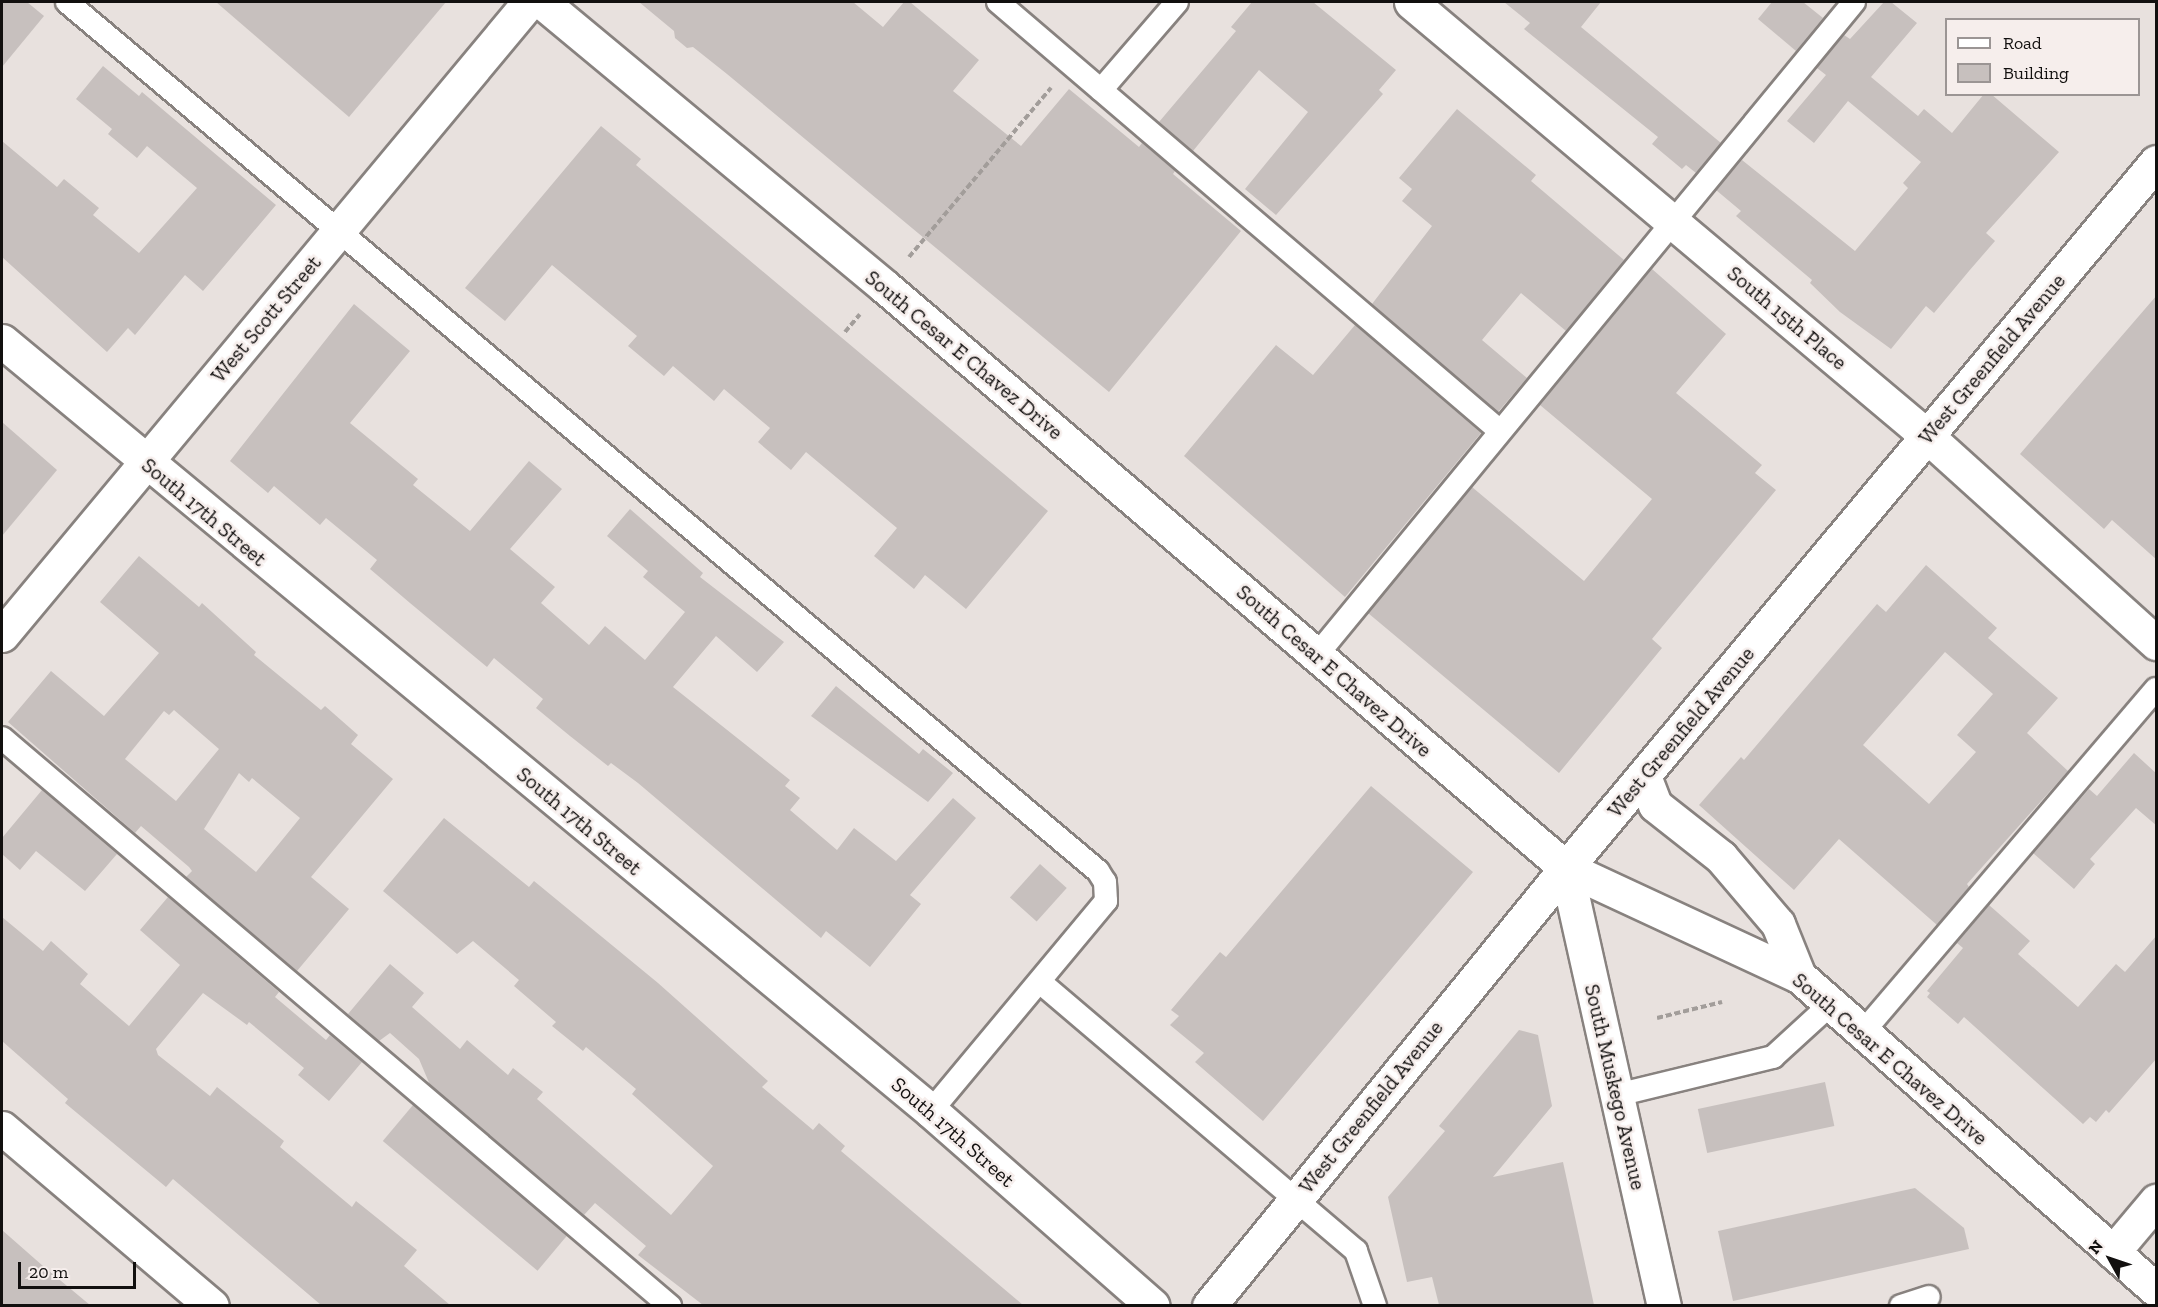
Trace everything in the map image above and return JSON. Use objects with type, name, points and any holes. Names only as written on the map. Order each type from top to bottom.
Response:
[{"type":"street","name":"West Scott Street","points":[[2,635],[530,2]]},
{"type":"street","name":"South Cesar E Chavez Drive","points":[[542,2],[884,286],[1566,868],[1798,976],[2157,1290]]},
{"type":"street","name":"South 15th Place","points":[[1411,2],[1927,436],[2157,643]]},
{"type":"street","name":"West Greenfield Avenue","points":[[1209,1305],[1566,868],[2157,162]]},
{"type":"street","name":"South 17th Street","points":[[2,341],[146,464],[931,1111],[1153,1305]]},
{"type":"street","points":[[1644,776],[1655,805],[1721,857],[1772,916],[1798,976]]},
{"type":"street","name":"South Muskego Avenue","points":[[1566,868],[1664,1305]]},
{"type":"street","points":[[2,1128],[212,1305]]},
{"type":"street","points":[[2113,1252],[2157,1201]]},
{"type":"lane","points":[[67,2],[1098,871],[1106,882],[1106,901],[931,1111]]},
{"type":"lane","points":[[998,2],[1500,431]]},
{"type":"lane","points":[[1101,90],[1177,2]]},
{"type":"lane","points":[[1316,656],[1854,2]]},
{"type":"lane","points":[[1863,1032],[2157,689]]},
{"type":"lane","points":[[2,738],[670,1305]]},
{"type":"lane","points":[[1040,982],[1356,1251],[1375,1305]]},
{"type":"lane","points":[[1617,1095],[1773,1057],[1831,1004]]},
{"type":"lane","points":[[1901,1305],[1929,1298]]},
{"type":"path","points":[[909,257],[1071,64]]},
{"type":"path","points":[[845,332],[860,314]]},
{"type":"path","points":[[1658,1018],[1722,1002]]},
{"type":"building","points":[[2,2],[27,2],[44,16],[2,67]]},
{"type":"building","points":[[216,2],[446,2],[349,117]]},
{"type":"building","points":[[639,2],[853,2],[883,27],[904,2],[910,2],[979,60],[953,91],[1021,146],[1069,89],[1139,147],[1142,143],[1175,171],[1173,174],[1241,231],[1109,392],[727,74],[693,47],[687,48],[675,38],[674,31]]},
{"type":"building","points":[[1252,2],[1313,2],[1396,70],[1379,90],[1383,94],[1276,215],[1245,189],[1308,112],[1259,70],[1193,151],[1159,122],[1236,31],[1231,27]]},
{"type":"building","points":[[1504,2],[1601,2],[1581,27],[1721,143],[1696,173],[1686,165],[1682,169],[1652,144],[1658,137],[1524,29],[1530,23]]},
{"type":"building","points":[[1772,2],[1803,2],[1823,18],[1796,51],[1758,19]]},
{"type":"building","points":[[1884,2],[1891,2],[1917,23],[1871,77],[1918,116],[1924,109],[1952,133],[1982,96],[1993,96],[2059,152],[1986,233],[1995,241],[1934,313],[1926,306],[1891,349],[1840,312],[1810,283],[1812,280],[1736,216],[1741,211],[1716,190],[1742,160],[1855,251],[1908,188],[1903,183],[1921,162],[1848,101],[1814,143],[1787,121],[1826,75],[1817,68],[1844,35],[1850,39]]},
{"type":"building","points":[[103,66],[139,96],[142,92],[276,205],[203,291],[185,275],[135,335],[128,328],[107,352],[2,257],[2,141],[57,187],[64,179],[99,208],[93,215],[139,253],[197,188],[147,146],[137,158],[108,134],[112,129],[76,99]]},
{"type":"building","points":[[1457,109],[1536,175],[1531,181],[1624,260],[1566,331],[1521,293],[1482,340],[1527,378],[1498,412],[1372,304],[1432,226],[1402,201],[1412,189],[1399,178]]},
{"type":"building","points":[[601,126],[641,159],[636,165],[1048,511],[966,609],[925,575],[914,589],[874,556],[897,528],[806,452],[791,470],[758,442],[770,428],[724,389],[714,401],[673,366],[664,376],[628,346],[637,336],[552,265],[505,321],[465,288]]},
{"type":"building","points":[[1652,269],[1726,334],[1676,393],[1762,465],[1755,473],[1776,490],[1652,639],[1662,648],[1559,773],[1368,613],[1472,487],[1584,581],[1652,499],[1540,405]]},
{"type":"building","points":[[2157,295],[2157,560],[2112,520],[2104,529],[2020,454]]},
{"type":"building","points":[[354,304],[410,351],[350,423],[418,479],[413,485],[470,531],[529,461],[562,489],[510,549],[555,587],[541,603],[589,645],[605,626],[645,660],[685,612],[643,577],[648,571],[607,536],[630,509],[703,573],[700,577],[784,642],[757,672],[716,636],[673,687],[790,780],[785,786],[800,798],[790,810],[837,850],[854,828],[896,861],[953,798],[976,818],[910,895],[921,904],[870,967],[826,931],[821,938],[638,783],[611,763],[608,766],[536,708],[543,699],[494,658],[487,667],[410,603],[370,569],[377,560],[326,518],[320,525],[274,486],[268,493],[230,461]]},
{"type":"building","points":[[1355,325],[1481,433],[1345,597],[1184,456],[1276,345],[1313,375]]},
{"type":"building","points":[[2,422],[57,470],[2,536]]},
{"type":"building","points":[[139,556],[199,607],[202,603],[256,652],[254,655],[321,710],[325,706],[358,735],[351,744],[393,779],[311,877],[349,909],[297,971],[186,877],[192,871],[189,867],[141,826],[135,833],[8,722],[51,671],[104,716],[159,653],[100,602]],"holes":[[[174,710],[219,749],[176,801],[125,759],[164,711],[169,715]],[[239,773],[249,782],[252,778],[300,818],[256,872],[204,829]]]},
{"type":"building","points":[[1926,565],[1997,628],[1988,638],[2058,698],[2027,733],[2068,771],[1967,884],[1969,887],[1937,925],[1839,839],[1794,890],[1699,805],[1741,757],[1744,760],[1877,604],[1886,612]],"holes":[[[1945,652],[1993,694],[1957,735],[1976,752],[1929,804],[1863,745]]]},
{"type":"building","points":[[836,686],[919,754],[923,749],[953,773],[928,802],[811,716]]},
{"type":"building","points":[[2134,753],[2157,774],[2157,826],[2136,808],[2090,859],[2095,864],[2074,889],[2033,853],[2089,789],[2097,796]]},
{"type":"building","points":[[1371,786],[1473,872],[1263,1121],[1195,1062],[1204,1053],[1170,1025],[1179,1016],[1171,1010],[1220,952],[1226,957]]},
{"type":"building","points":[[42,790],[117,854],[85,891],[36,851],[20,870],[2,854],[2,838]]},
{"type":"building","points":[[444,818],[529,887],[534,881],[658,983],[768,1081],[762,1087],[813,1130],[819,1123],[845,1146],[841,1151],[1023,1305],[703,1305],[638,1255],[646,1246],[595,1203],[584,1215],[430,1085],[419,1059],[390,1033],[379,1041],[348,1014],[390,964],[424,993],[412,1007],[460,1049],[467,1040],[508,1075],[513,1068],[543,1092],[537,1099],[671,1215],[713,1166],[632,1094],[636,1089],[586,1047],[583,1051],[552,1026],[556,1022],[514,986],[519,980],[473,941],[457,954],[383,891]]},
{"type":"building","points":[[1040,864],[1067,888],[1037,922],[1010,897]]},
{"type":"building","points":[[168,897],[279,992],[275,997],[326,1040],[330,1035],[362,1062],[329,1101],[298,1075],[304,1068],[249,1022],[247,1025],[203,993],[156,1049],[158,1055],[210,1096],[217,1087],[284,1141],[280,1147],[352,1207],[356,1201],[417,1250],[404,1266],[450,1305],[321,1305],[173,1179],[166,1187],[65,1103],[68,1099],[2,1041],[2,917],[43,951],[51,941],[88,974],[80,984],[129,1026],[180,965],[140,930]]},
{"type":"building","points":[[1989,905],[2030,941],[2018,954],[2078,1007],[2116,964],[2125,972],[2157,935],[2157,1058],[2109,1113],[2106,1110],[2096,1122],[2090,1117],[2083,1124],[1964,1017],[1958,1024],[1927,997],[1930,993],[1927,991],[1963,948],[1957,943]]},
{"type":"building","points":[[1519,1030],[1538,1035],[1552,1106],[1493,1177],[1563,1162],[1594,1305],[1439,1305],[1432,1277],[1407,1282],[1388,1197],[1445,1131],[1439,1126]]},
{"type":"building","points":[[1825,1082],[1834,1126],[1707,1153],[1698,1109]]},
{"type":"building","points":[[413,1105],[568,1235],[538,1271],[383,1141]]},
{"type":"building","points":[[1915,1188],[1964,1228],[1969,1249],[1733,1301],[1718,1231]]},
{"type":"building","points":[[2,1230],[43,1266],[90,1305],[2,1305]]}]
